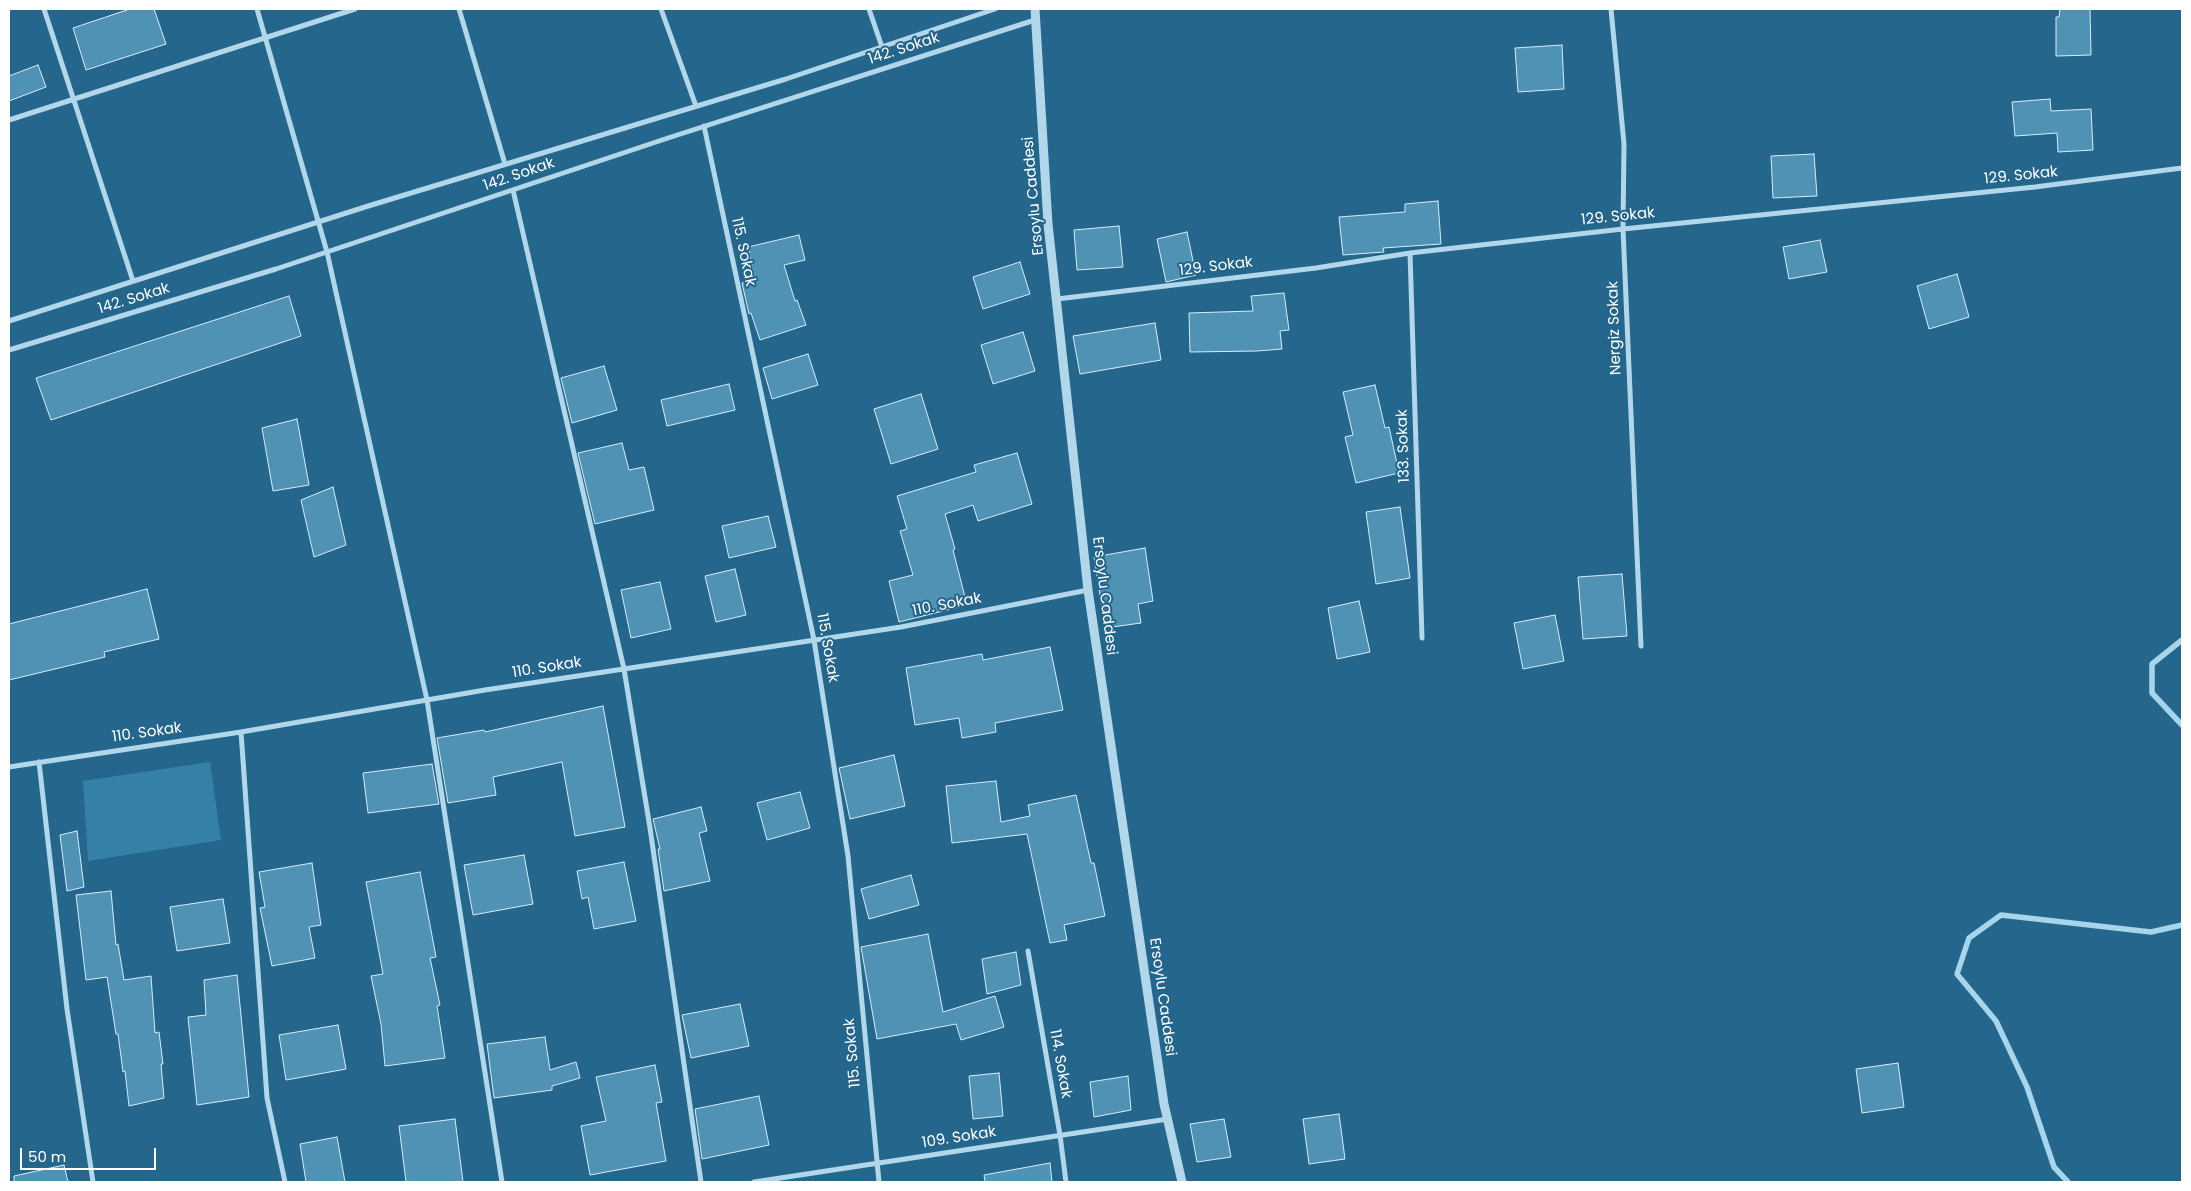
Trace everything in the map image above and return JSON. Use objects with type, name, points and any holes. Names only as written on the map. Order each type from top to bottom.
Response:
[{"type":"street","points":[[44,9],[133,281]]},
{"type":"street","points":[[257,9],[327,252],[426,700],[502,1182]]},
{"type":"street","points":[[9,120],[355,9]]},
{"type":"street","points":[[458,9],[505,164]]},
{"type":"street","points":[[661,9],[696,106]]},
{"type":"street","points":[[869,9],[882,47]]},
{"type":"street","points":[[9,321],[317,222],[696,106],[995,9]]},
{"type":"street","name":"Ersoylu Caddesi","points":[[1035,9],[1048,224],[1088,590],[1168,1119],[1182,1182]]},
{"type":"street","name":"Nergiz Sokak","points":[[1611,9],[1624,144],[1624,229],[1641,646]]},
{"type":"street","name":"142. Sokak","points":[[9,350],[327,252],[704,126],[1035,20]]},
{"type":"street","name":"115. Sokak","points":[[704,126],[814,640],[848,856],[878,1182]]},
{"type":"street","name":"129. Sokak","points":[[1057,299],[1307,269],[1410,253],[2035,187],[2182,168]]},
{"type":"street","points":[[513,190],[624,669],[652,838],[700,1182]]},
{"type":"street","name":"133. Sokak","points":[[1410,253],[1422,638]]},
{"type":"street","name":"110. Sokak","points":[[9,766],[241,732],[426,700],[901,627],[1088,590]]},
{"type":"street","points":[[241,732],[268,1098],[285,1182]]},
{"type":"street","points":[[39,762],[67,1009],[93,1182]]},
{"type":"street","name":"114. Sokak","points":[[1028,951],[1060,1135],[1066,1182]]},
{"type":"street","name":"109. Sokak","points":[[754,1182],[1168,1119]]},
{"type":"shaded area","points":[[210,762],[221,840],[88,861],[83,781]]},
{"type":"building","points":[[130,9],[154,9],[166,44],[86,70],[73,28]]},
{"type":"building","points":[[2060,9],[2090,9],[2091,55],[2056,56],[2056,17],[2059,17]]},
{"type":"building","points":[[1562,45],[1564,89],[1518,92],[1515,48]]},
{"type":"building","points":[[38,65],[46,87],[9,101],[9,76]]},
{"type":"building","points":[[2050,99],[2051,111],[2091,109],[2093,150],[2058,152],[2057,133],[2015,136],[2012,102]]},
{"type":"building","points":[[1814,154],[1817,196],[1773,198],[1771,156]]},
{"type":"building","points":[[1438,201],[1441,244],[1383,248],[1384,252],[1343,255],[1339,217],[1405,212],[1405,204]]},
{"type":"building","points":[[1119,226],[1123,267],[1077,270],[1074,230]]},
{"type":"building","points":[[1187,232],[1196,275],[1166,282],[1157,239]]},
{"type":"building","points":[[799,235],[805,260],[784,265],[795,301],[797,300],[806,325],[760,340],[751,313],[749,314],[742,283],[755,279],[748,247]]},
{"type":"building","points":[[1820,240],[1827,272],[1789,279],[1783,247]]},
{"type":"building","points":[[1020,262],[1030,294],[983,309],[973,277]]},
{"type":"building","points":[[1957,274],[1969,317],[1929,329],[1917,286]]},
{"type":"building","points":[[1284,293],[1289,330],[1280,331],[1282,349],[1190,352],[1189,313],[1253,311],[1251,296]]},
{"type":"building","points":[[289,296],[301,336],[51,420],[36,378]]},
{"type":"building","points":[[1155,323],[1161,360],[1080,374],[1073,336]]},
{"type":"building","points":[[1023,332],[1035,371],[993,384],[981,345]]},
{"type":"building","points":[[808,354],[818,385],[772,399],[763,368]]},
{"type":"building","points":[[604,366],[617,410],[572,423],[561,378]]},
{"type":"building","points":[[729,384],[735,410],[667,426],[661,400]]},
{"type":"building","points":[[1375,385],[1385,428],[1389,427],[1399,473],[1356,483],[1345,437],[1353,435],[1343,392]]},
{"type":"building","points":[[921,394],[938,449],[891,464],[874,409]]},
{"type":"building","points":[[297,419],[309,485],[273,491],[262,428]]},
{"type":"building","points":[[622,443],[629,470],[644,467],[654,510],[595,524],[578,453]]},
{"type":"building","points":[[1017,453],[1032,504],[978,521],[973,505],[945,514],[967,605],[899,622],[889,581],[913,575],[900,531],[907,529],[897,496],[976,472],[974,465]]},
{"type":"building","points":[[333,487],[346,545],[314,557],[301,500]]},
{"type":"building","points":[[1400,507],[1410,578],[1376,584],[1366,512]]},
{"type":"building","points":[[768,516],[776,547],[729,558],[722,526]]},
{"type":"building","points":[[1145,548],[1153,601],[1138,604],[1141,623],[1105,628],[1094,557]]},
{"type":"building","points":[[735,569],[746,615],[716,622],[705,576]]},
{"type":"building","points":[[1622,574],[1627,636],[1583,639],[1578,577]]},
{"type":"building","points":[[660,582],[671,629],[631,638],[621,590]]},
{"type":"building","points":[[147,589],[159,639],[104,652],[105,657],[9,680],[9,624]]},
{"type":"building","points":[[1359,601],[1370,652],[1337,659],[1328,608]]},
{"type":"building","points":[[1555,615],[1564,661],[1523,669],[1514,623]]},
{"type":"building","points":[[1050,647],[1063,710],[995,723],[996,732],[962,738],[959,718],[915,725],[906,668],[982,654],[983,660]]},
{"type":"building","points":[[603,706],[625,827],[575,836],[562,762],[493,777],[496,795],[448,803],[437,738],[484,730],[485,732]]},
{"type":"building","points":[[894,755],[905,806],[850,819],[839,768]]},
{"type":"building","points":[[432,764],[439,804],[368,813],[363,773]]},
{"type":"building","points":[[996,781],[1001,822],[1030,816],[1028,805],[1076,795],[1091,863],[1094,863],[1105,916],[1064,925],[1067,940],[1050,943],[1027,834],[952,843],[946,786]]},
{"type":"building","points":[[800,792],[810,828],[767,840],[757,803]]},
{"type":"building","points":[[701,807],[707,831],[699,833],[710,881],[664,891],[658,849],[660,849],[653,819]]},
{"type":"building","points":[[77,831],[84,887],[67,891],[60,835]]},
{"type":"building","points":[[524,855],[533,904],[473,915],[464,865]]},
{"type":"building","points":[[624,862],[636,921],[594,929],[588,897],[582,899],[577,871]]},
{"type":"building","points":[[312,863],[321,925],[309,927],[315,958],[272,966],[260,908],[265,907],[259,872]]},
{"type":"building","points":[[420,872],[436,957],[430,958],[440,1005],[437,1006],[445,1058],[385,1066],[381,1024],[371,976],[383,974],[366,882]]},
{"type":"building","points":[[911,875],[919,905],[869,919],[861,889]]},
{"type":"building","points":[[111,891],[116,945],[118,944],[124,980],[151,976],[155,1033],[159,1032],[163,1064],[161,1064],[164,1098],[129,1106],[125,1071],[123,1072],[107,977],[86,980],[76,895]]},
{"type":"building","points":[[223,899],[230,943],[177,951],[170,907]]},
{"type":"building","points":[[928,934],[943,1012],[995,996],[1004,1027],[961,1040],[956,1024],[877,1039],[861,947]]},
{"type":"building","points":[[1016,952],[1021,985],[987,994],[982,959]]},
{"type":"building","points":[[237,975],[249,1097],[197,1105],[188,1017],[206,1015],[204,980]]},
{"type":"building","points":[[740,1004],[749,1046],[691,1058],[682,1015]]},
{"type":"building","points":[[338,1025],[346,1069],[286,1080],[279,1035]]},
{"type":"building","points":[[545,1037],[550,1070],[576,1062],[580,1078],[552,1086],[552,1090],[494,1098],[487,1044]]},
{"type":"building","points":[[1898,1063],[1904,1107],[1862,1113],[1856,1069]]},
{"type":"building","points":[[655,1065],[662,1102],[656,1103],[666,1161],[590,1175],[581,1126],[606,1121],[596,1077]]},
{"type":"building","points":[[999,1073],[1003,1116],[973,1119],[969,1076]]},
{"type":"building","points":[[1128,1076],[1131,1110],[1094,1117],[1090,1082]]},
{"type":"building","points":[[759,1096],[769,1145],[702,1159],[695,1109]]},
{"type":"building","points":[[1339,1114],[1345,1159],[1309,1164],[1303,1119]]},
{"type":"building","points":[[455,1119],[463,1182],[406,1182],[399,1126]]},
{"type":"building","points":[[1224,1119],[1231,1157],[1197,1162],[1190,1124]]},
{"type":"building","points":[[337,1137],[345,1182],[306,1182],[300,1144]]},
{"type":"building","points":[[1050,1163],[1052,1182],[985,1182],[984,1175]]},
{"type":"building","points":[[64,1165],[68,1182],[14,1182],[14,1176]]},
{"type":"waterway","points":[[2182,640],[2152,664],[2152,693],[2182,725]]},
{"type":"waterway","points":[[2068,1182],[2054,1167],[2027,1087],[1996,1021],[1957,974],[1969,938],[2001,915],[2151,932],[2182,925]]}]
